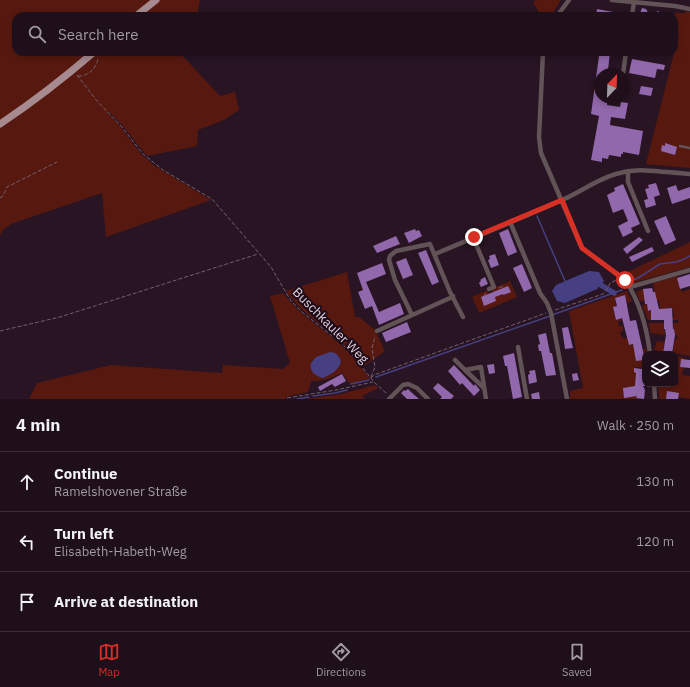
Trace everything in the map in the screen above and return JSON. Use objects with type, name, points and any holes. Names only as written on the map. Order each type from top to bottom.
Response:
[{"type":"main road","points":[[141,12],[156,0]]},
{"type":"main road","points":[[0,124],[32,102],[92,56]]},
{"type":"street","points":[[560,12],[569,0]]},
{"type":"street","points":[[612,0],[675,6],[690,9]]},
{"type":"street","points":[[633,12],[634,2]]},
{"type":"street","points":[[543,56],[539,146],[541,154],[582,248],[622,278],[630,287],[642,316],[649,351]]},
{"type":"street","points":[[624,68],[625,56]]},
{"type":"street","points":[[628,171],[628,182],[648,231]]},
{"type":"street","points":[[435,254],[562,200],[604,178],[620,172],[642,171],[690,174]]},
{"type":"street","points":[[510,222],[540,293],[550,311],[567,399]]},
{"type":"street","points":[[474,237],[494,287],[489,289]]},
{"type":"street","points":[[412,315],[395,280],[389,263],[390,256],[396,251],[430,244],[452,296],[464,317]]},
{"type":"street","points":[[630,287],[690,270]]},
{"type":"street","points":[[377,331],[452,296]]},
{"type":"street","points":[[518,347],[527,399]]},
{"type":"street","points":[[455,360],[484,388]]},
{"type":"street","points":[[465,370],[480,367],[486,399]]},
{"type":"street","points":[[390,398],[403,385],[408,384],[417,388],[428,399]]},
{"type":"street","points":[[654,387],[655,399]]},
{"type":"lane","points":[[680,146],[690,148]]},
{"type":"path","name":"Buschkauler Weg","points":[[96,56],[97,64],[94,68],[87,74],[77,76],[84,86],[121,126],[143,154],[163,170],[212,199],[271,267],[291,302],[340,342],[374,382],[390,398]]},
{"type":"path","points":[[0,198],[3,196],[7,187],[57,162]]},
{"type":"path","points":[[0,331],[60,317],[255,255],[258,252]]},
{"type":"path","points":[[371,378],[374,375],[550,311],[603,294],[610,283],[622,278]]},
{"type":"path","points":[[497,289],[503,286],[504,288]]},
{"type":"path","points":[[371,378],[374,368],[372,348],[377,331]]},
{"type":"path","points":[[287,398],[374,382]]},
{"type":"shaded area","points":[[0,0],[200,0],[198,12],[12,12],[12,56],[183,56],[220,96],[235,92],[239,110],[224,120],[198,130],[197,146],[147,156],[121,124],[109,112],[108,113],[142,155],[155,166],[211,200],[106,237],[102,193],[11,224],[3,230],[0,235]]},
{"type":"shaded area","points":[[536,0],[561,0],[554,12],[539,12],[533,2]]},
{"type":"shaded area","points":[[685,11],[690,12],[690,168],[646,164],[673,56],[678,56],[678,12],[684,14]]},
{"type":"shaded area","points":[[690,242],[690,267],[632,283],[628,272]]},
{"type":"shaded area","points":[[589,271],[599,272],[604,281],[597,289],[565,303],[557,301],[552,291],[556,285]]},
{"type":"shaded area","points":[[347,272],[355,317],[359,317],[375,330],[385,351],[364,366],[341,341],[312,318],[292,299],[286,291]]},
{"type":"shaded area","points":[[678,276],[677,278],[682,292],[690,289],[690,356],[678,354],[678,351],[673,351],[677,335],[674,335],[673,323],[678,323],[678,320],[648,320],[642,305],[647,304],[649,311],[660,309],[659,301],[647,303],[647,300],[640,301],[636,292],[643,289],[645,298],[655,296],[653,283]],"holes":[[[672,307],[674,317],[663,319],[662,309]]]},
{"type":"shaded area","points":[[510,281],[517,297],[479,313],[472,297],[488,290],[493,302],[496,301],[491,289]]},
{"type":"shaded area","points":[[627,291],[632,301],[627,303],[625,295],[615,298],[616,308],[613,309],[616,320],[629,317],[629,319],[618,321],[619,326],[623,326],[623,331],[620,332],[623,338],[628,338],[629,345],[638,344],[634,348],[636,361],[642,360],[642,368],[635,367],[634,372],[637,373],[635,386],[636,398],[646,399],[570,399],[570,391],[583,388],[569,311]]},
{"type":"shaded area","points":[[283,293],[302,314],[343,347],[370,378],[350,384],[342,373],[331,378],[311,381],[308,392],[286,397],[286,399],[29,399],[37,383],[111,365],[222,373],[223,365],[283,369],[290,363],[270,296]],"holes":[[[339,356],[341,362],[337,369],[323,378],[311,363],[316,357]]]},
{"type":"shaded area","points":[[649,323],[664,323],[665,335],[650,333]]},
{"type":"shaded area","points":[[657,341],[665,342],[664,349],[673,351],[654,350]]},
{"type":"shaded area","points":[[330,352],[339,356],[341,362],[340,365],[334,372],[323,378],[317,376],[312,371],[311,363],[316,357]]},
{"type":"shaded area","points":[[678,356],[683,357],[685,360],[682,375],[690,376],[690,399],[678,397],[667,392],[666,399],[659,399],[658,387],[678,387]]},
{"type":"shaded area","points":[[375,385],[378,388],[362,396],[365,399],[304,399],[341,394]]},
{"type":"building","points":[[642,8],[646,9],[648,12],[640,12]]},
{"type":"building","points":[[597,9],[613,12],[597,12]]},
{"type":"building","points":[[599,56],[610,56],[608,68],[597,68]]},
{"type":"building","points":[[632,59],[665,65],[664,70],[657,69],[655,78],[630,73]]},
{"type":"building","points":[[641,86],[653,88],[651,96],[639,94]]},
{"type":"building","points":[[594,92],[594,104],[607,104],[620,107],[621,104],[628,104],[625,119],[611,117],[610,125],[643,131],[639,155],[623,152],[621,157],[609,155],[608,159],[602,158],[602,162],[591,160],[599,116],[591,114]]},
{"type":"building","points":[[665,143],[677,147],[675,155],[661,151],[662,145],[665,146]]},
{"type":"building","points":[[656,183],[660,195],[654,197],[656,205],[646,208],[644,200],[648,199],[645,189],[649,188],[648,185]]},
{"type":"building","points":[[623,184],[640,224],[631,228],[633,232],[623,237],[618,226],[628,221],[623,209],[613,213],[607,195],[615,191],[614,188]]},
{"type":"building","points":[[676,185],[678,191],[690,187],[690,198],[672,204],[667,188]]},
{"type":"building","points":[[666,216],[676,240],[665,245],[654,221]]},
{"type":"building","points":[[415,229],[416,231],[419,230],[422,236],[409,243],[404,233]]},
{"type":"building","points":[[508,229],[517,252],[508,256],[499,233]]},
{"type":"building","points":[[396,236],[400,244],[377,253],[373,246]]},
{"type":"building","points":[[639,237],[643,240],[627,254],[623,249]]},
{"type":"building","points":[[652,247],[654,251],[632,262],[629,257]]},
{"type":"building","points":[[426,250],[439,282],[432,285],[418,253]]},
{"type":"building","points":[[495,254],[499,265],[491,268],[488,260],[490,259],[489,256]]},
{"type":"building","points":[[406,258],[413,275],[403,279],[396,262]]},
{"type":"building","points":[[382,263],[386,274],[366,282],[379,312],[400,303],[404,314],[379,325],[372,306],[365,309],[358,292],[363,290],[357,273]]},
{"type":"building","points":[[522,264],[532,288],[524,292],[513,268]]},
{"type":"building","points":[[690,274],[690,286],[680,289],[677,278]]},
{"type":"building","points":[[485,277],[488,284],[481,287],[479,283],[481,281],[480,280]]},
{"type":"building","points":[[508,286],[511,292],[495,297],[496,301],[484,306],[481,297]]},
{"type":"building","points":[[652,288],[653,292],[655,292],[659,309],[672,308],[673,329],[675,335],[672,351],[663,351],[666,335],[664,320],[651,320],[651,310],[648,311],[647,304],[645,304],[643,289]]},
{"type":"building","points":[[625,295],[630,321],[636,320],[643,351],[642,360],[636,361],[633,344],[629,345],[622,318],[616,320],[613,307],[617,306],[615,298]]},
{"type":"building","points":[[407,322],[411,332],[386,342],[382,333]]},
{"type":"building","points":[[568,327],[573,348],[565,349],[562,328]]},
{"type":"building","points":[[546,333],[550,353],[552,353],[556,375],[546,376],[541,351],[539,351],[538,345],[540,344],[538,335]]},
{"type":"building","points":[[514,353],[522,397],[513,399],[507,366],[505,366],[503,356]]},
{"type":"building","points":[[681,359],[690,360],[690,368],[680,367]]},
{"type":"building","points":[[494,364],[495,373],[489,374],[487,365]]},
{"type":"building","points":[[454,365],[474,386],[475,384],[480,390],[474,396],[462,383],[460,385],[448,371]]},
{"type":"building","points":[[634,368],[642,369],[642,387],[645,390],[644,399],[636,398],[637,396],[624,398],[623,388],[635,386],[636,373],[634,372]]},
{"type":"building","points":[[535,370],[537,382],[529,384],[529,371]]},
{"type":"building","points":[[577,373],[579,380],[573,381],[572,374]]},
{"type":"building","points":[[342,374],[346,381],[335,387],[332,384],[320,391],[318,387]]},
{"type":"building","points":[[438,383],[454,396],[451,399],[440,399],[442,397],[433,388]]},
{"type":"building","points":[[408,389],[419,399],[407,399],[401,393]]},
{"type":"building","points":[[667,391],[679,393],[678,399],[666,399]]},
{"type":"building","points":[[539,392],[540,399],[532,399],[531,394]]},
{"type":"waterway","points":[[537,216],[565,281]]},
{"type":"waterway","points":[[633,280],[660,264],[676,262],[690,256]]},
{"type":"waterway","points":[[601,285],[614,293]]},
{"type":"waterway","points":[[552,315],[622,290]]},
{"type":"waterway","points":[[376,377],[550,316]]},
{"type":"waterway","points":[[351,384],[369,380]]},
{"type":"waterway","points":[[313,396],[347,390]]},
{"type":"waterway","points":[[297,399],[309,397]]},
{"type":"route","points":[[474,237],[562,200],[582,248],[625,280]]}]
